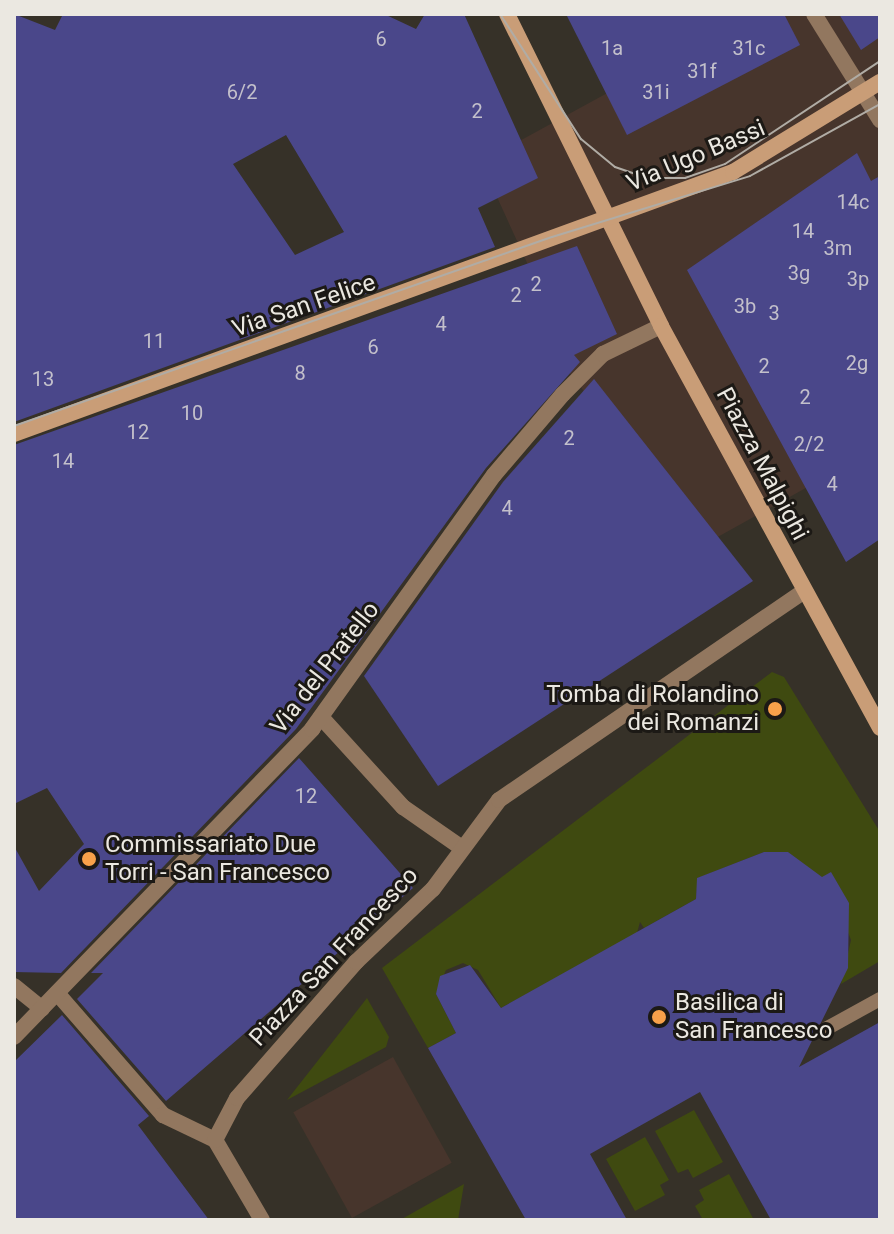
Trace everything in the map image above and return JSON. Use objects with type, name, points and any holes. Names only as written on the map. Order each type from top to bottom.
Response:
[{"type":"street","name":"Piazza Malpighi","points":[[507,14],[661,326],[803,592],[880,728]]},
{"type":"street","points":[[814,14],[861,95],[880,120]]},
{"type":"street","name":"Via Ugo Bassi","points":[[609,218],[759,160],[880,82]]},
{"type":"street","name":"Via San Felice","points":[[14,434],[609,218]]},
{"type":"street","name":"Via del Pratello","points":[[14,1037],[131,919],[321,717],[494,475],[554,404],[603,354],[661,326]]},
{"type":"street","name":"Piazza San Francesco","points":[[215,1140],[237,1098],[345,974],[433,889],[462,848],[509,792],[803,592]]},
{"type":"street","points":[[321,717],[409,813],[462,848]]},
{"type":"street","points":[[14,986],[35,1015]]},
{"type":"street","points":[[57,993],[163,1115],[215,1140],[262,1220]]},
{"type":"lane","points":[[822,1031],[880,999]]},
{"type":"shaded area","points":[[752,14],[880,14],[880,381],[849,464],[705,544],[560,361],[565,346],[481,162]]},
{"type":"shaded area","points":[[393,1057],[452,1163],[352,1218],[293,1112]]},
{"type":"green space","points":[[772,672],[784,677],[880,832],[880,961],[841,984],[851,940],[829,884],[788,852],[764,852],[698,878],[696,899],[644,928],[640,922],[637,933],[501,1008],[478,970],[463,963],[446,970],[436,994],[456,1033],[428,1048],[382,968]]},
{"type":"green space","points":[[367,998],[389,1037],[386,1047],[287,1100]]},
{"type":"green space","points":[[694,1110],[723,1162],[693,1178],[688,1169],[678,1173],[655,1131]]},
{"type":"green space","points":[[645,1137],[669,1180],[660,1185],[665,1195],[635,1211],[606,1159]]},
{"type":"green space","points":[[729,1174],[754,1220],[703,1220],[695,1206],[704,1200],[699,1190]]},
{"type":"green space","points":[[464,1184],[458,1220],[400,1220]]},
{"type":"building","points":[[14,14],[55,30],[63,14],[384,14],[416,29],[425,14],[464,14],[538,178],[478,208],[495,247],[14,422]],"holes":[[[286,135],[344,232],[295,255],[233,164]]]},
{"type":"building","points":[[566,14],[784,14],[800,45],[627,135]]},
{"type":"building","points":[[839,14],[880,14],[880,37],[861,50]]},
{"type":"building","points":[[857,153],[871,181],[880,176],[880,539],[846,562],[687,270]]},
{"type":"building","points":[[577,246],[617,334],[574,355],[580,362],[486,468],[296,729],[61,973],[14,972],[14,846],[39,891],[84,844],[47,788],[14,804],[14,445]]},
{"type":"building","points":[[594,379],[753,581],[438,786],[364,676],[503,482]]},
{"type":"building","points":[[299,758],[413,888],[166,1101],[77,999],[103,973],[91,973]]},
{"type":"building","points":[[764,852],[788,852],[822,877],[831,872],[849,903],[848,968],[799,1067],[880,1022],[880,1220],[771,1220],[700,1092],[590,1154],[627,1220],[526,1220],[428,1048],[456,1033],[436,994],[440,976],[470,965],[501,1008],[696,899],[697,878]]},
{"type":"building","points":[[62,1015],[149,1116],[138,1125],[209,1220],[14,1220],[14,1062]]},
{"type":"tram line","points":[[500,14],[581,139],[615,167],[647,178],[685,178],[725,164],[880,61]]},
{"type":"tram line","points":[[14,426],[552,237],[750,176],[880,104]]},
{"type":"place","name":"Tomba di Rolandino dei Romanzi","points":[[775,709]]},
{"type":"place","name":"Commissariato Due Torri - San Francesco","points":[[89,859]]},
{"type":"place","name":"Basilica di San Francesco","points":[[659,1017]]}]
